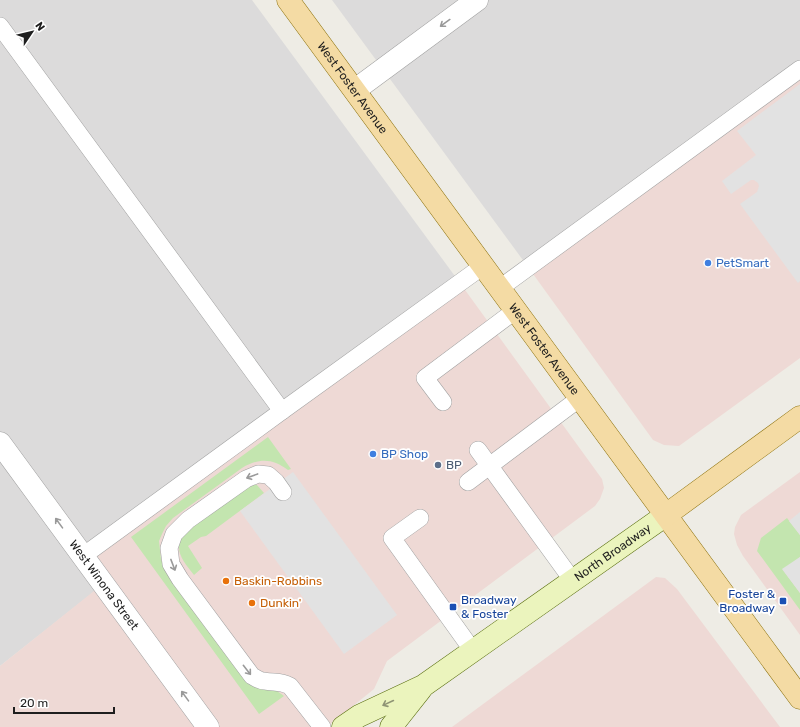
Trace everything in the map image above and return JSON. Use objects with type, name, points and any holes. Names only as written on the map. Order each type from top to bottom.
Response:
[{"type":"main road","name":"West Foster Avenue","points":[[288,0],[800,698]]},
{"type":"main road","name":"North Broadway","points":[[343,727],[359,716],[423,686],[666,515],[800,417]]},
{"type":"main road","name":"North Broadway","points":[[391,727],[423,686]]},
{"type":"street","points":[[355,90],[477,0]]},
{"type":"street","name":"West Winona Street","points":[[0,443],[208,727]]},
{"type":"lane","points":[[0,26],[282,411]]},
{"type":"lane","points":[[500,288],[800,69]]},
{"type":"lane","points":[[83,556],[483,266]]},
{"type":"lane","points":[[443,402],[425,378],[516,310]]},
{"type":"lane","points":[[468,482],[580,398]]},
{"type":"lane","points":[[478,450],[573,581]]},
{"type":"lane","points":[[283,492],[276,482],[268,475],[258,474],[246,478],[188,520],[174,534],[169,548],[171,564],[180,579],[252,676],[263,681],[284,683],[290,686],[322,727]]},
{"type":"lane","points":[[420,518],[392,538],[473,651]]},
{"type":"shaded area","points":[[0,0],[252,0],[460,283],[100,587],[0,666]]},
{"type":"shaded area","points":[[332,0],[800,0],[800,69],[528,267]]},
{"type":"shaded area","points":[[800,69],[800,358],[679,446],[664,445],[653,440],[528,267]]},
{"type":"shaded area","points":[[800,84],[800,281],[798,283],[740,204],[757,192],[759,186],[758,183],[751,180],[731,194],[722,181],[756,155],[737,131]]},
{"type":"shaded area","points":[[460,283],[602,479],[604,488],[600,499],[595,506],[387,661],[374,689],[327,727],[0,727],[0,666],[99,587],[81,563]]},
{"type":"shaded area","points":[[293,472],[397,615],[344,654],[240,511]]},
{"type":"shaded area","points":[[800,472],[800,635],[743,556],[737,545],[734,534],[735,527],[741,515]]},
{"type":"shaded area","points":[[800,512],[800,535],[789,521]]},
{"type":"shaded area","points":[[800,557],[800,593],[782,569]]},
{"type":"shaded area","points":[[656,577],[665,578],[677,589],[780,727],[452,727]]},
{"type":"green space","points":[[268,437],[291,469],[288,470],[271,461],[254,462],[242,468],[173,518],[166,526],[159,541],[161,559],[164,567],[263,686],[277,691],[284,696],[259,714],[131,537]]},
{"type":"green space","points":[[250,485],[257,485],[264,493],[206,536],[201,537],[188,546],[202,568],[194,575],[180,554],[179,544],[182,538],[186,532]]},
{"type":"green space","points":[[787,518],[800,535],[800,557],[783,570],[800,593],[800,610],[757,551],[761,538]]},
{"type":"place","name":"PetSmart","points":[[708,263]]},
{"type":"place","name":"BP Shop","points":[[373,454]]},
{"type":"place","name":"BP","points":[[438,465]]},
{"type":"place","name":"Baskin-Robbins","points":[[226,581]]},
{"type":"place","name":"Foster & Broadway","points":[[783,601]]},
{"type":"place","name":"Dunkin'","points":[[252,603]]},
{"type":"place","name":"Broadway & Foster","points":[[453,607]]}]
